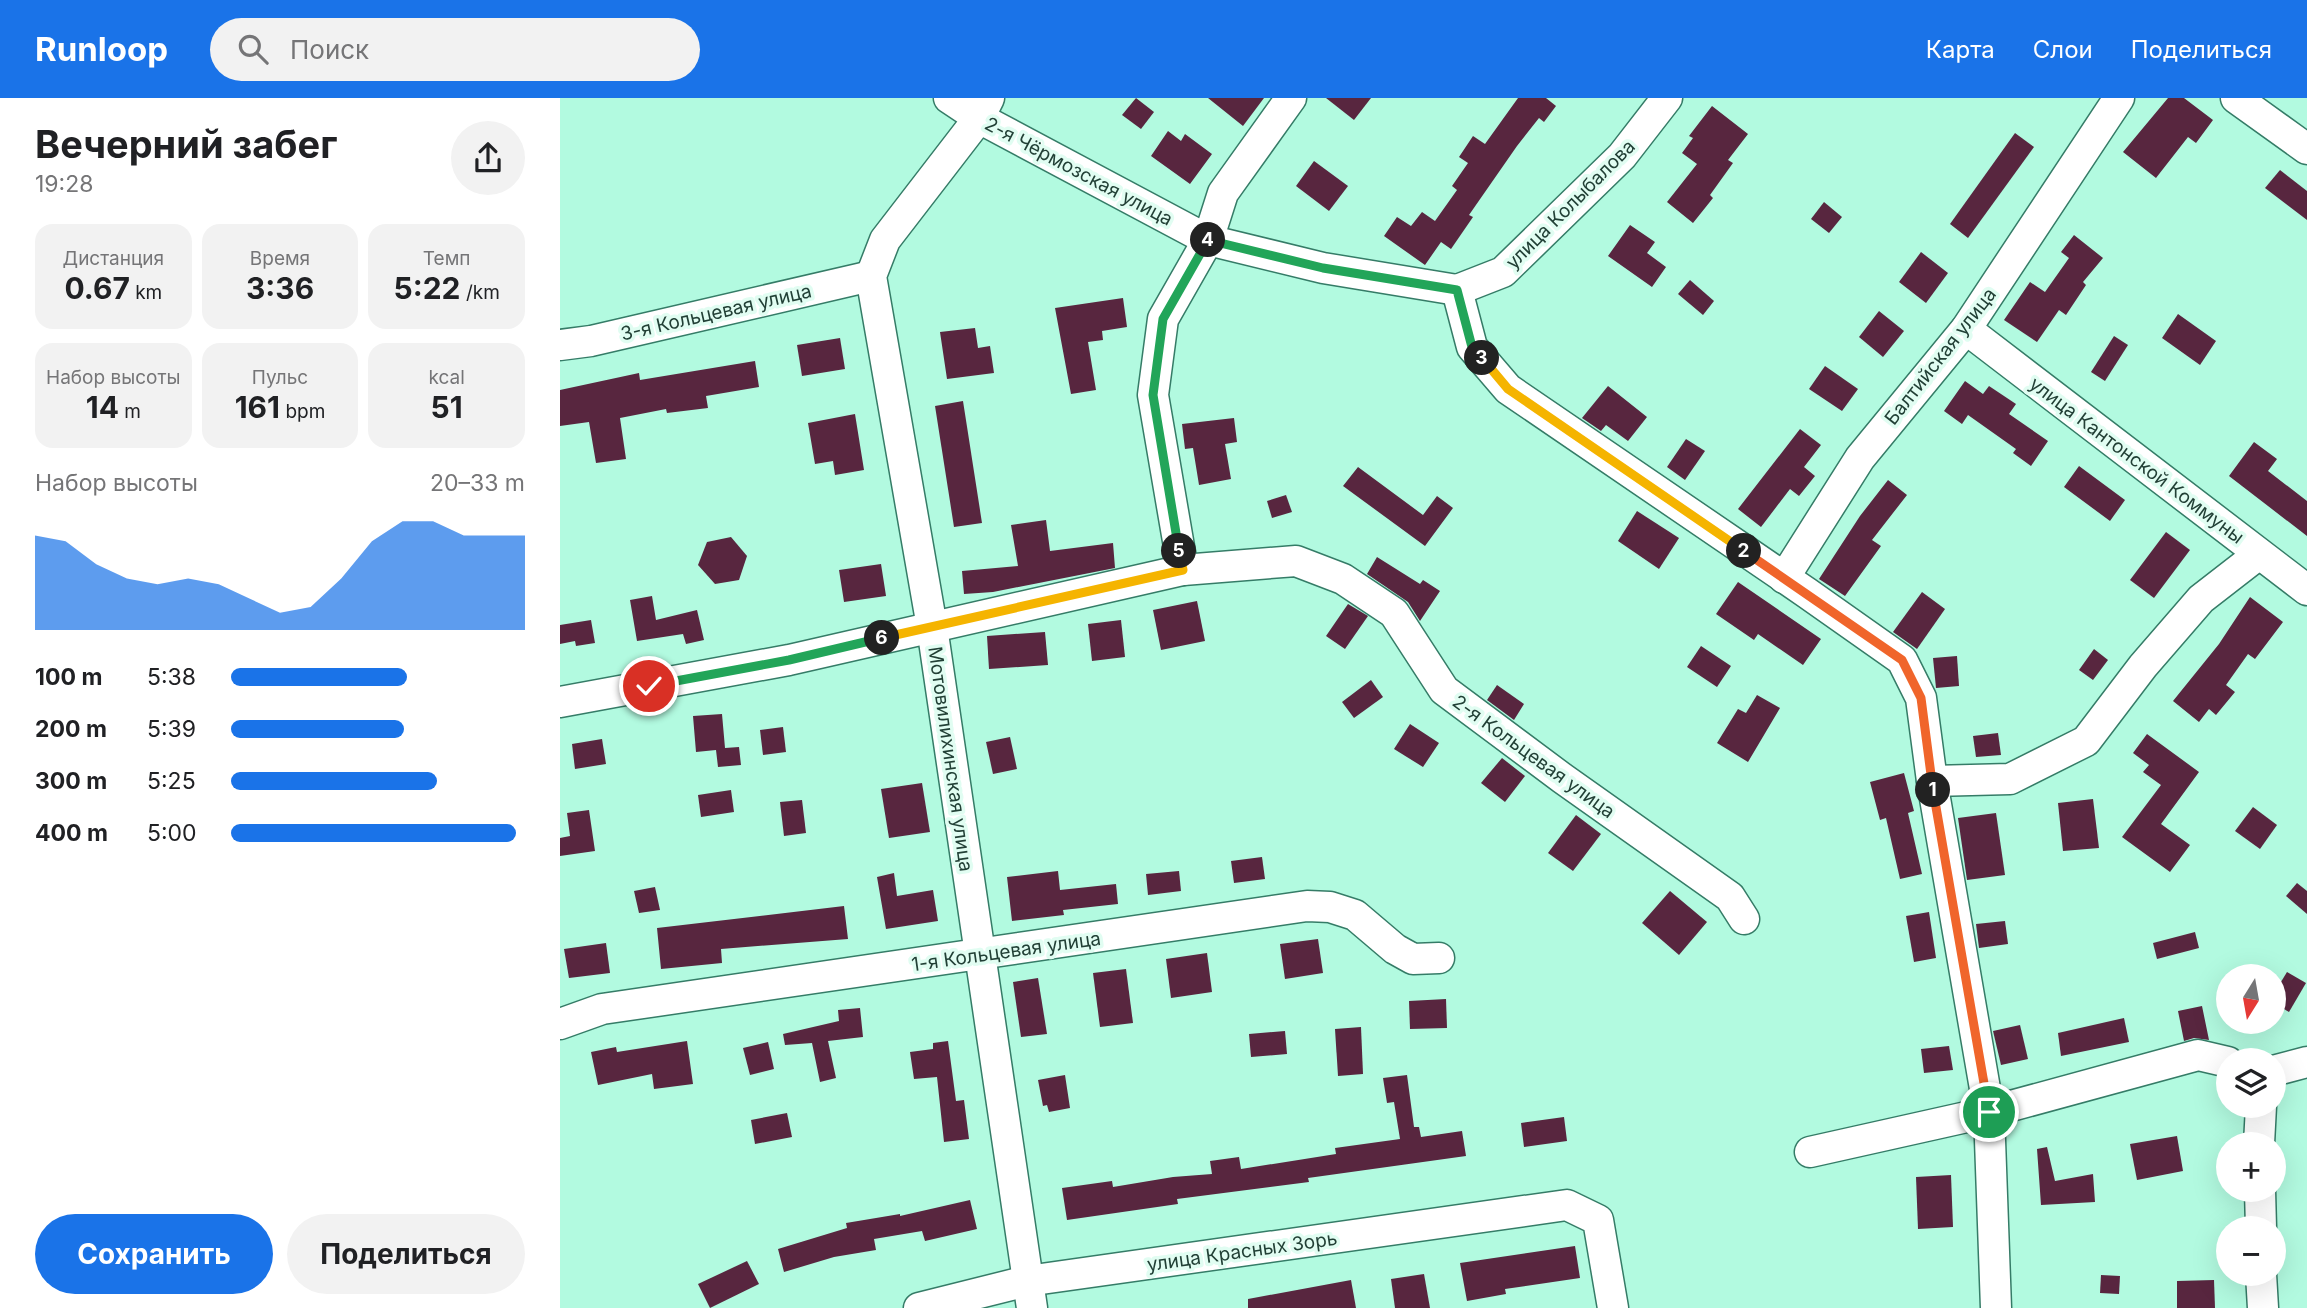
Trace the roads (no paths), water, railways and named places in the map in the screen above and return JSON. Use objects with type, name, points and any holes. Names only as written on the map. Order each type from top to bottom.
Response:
[{"type":"street","name":"2-я Чёрмозская улица","points":[[949,98],[984,108],[1208,240],[1323,268],[1457,290]]},
{"type":"street","points":[[1183,570],[1153,395],[1163,319],[1208,240],[1223,193],[1292,98]]},
{"type":"street","name":"улица Колыбалова","points":[[1457,290],[1503,272],[1622,156],[1667,98]]},
{"type":"street","name":"Балтийская улица","points":[[1784,578],[1860,458],[1966,329],[2119,98]]},
{"type":"street","points":[[2236,98],[2307,149]]},
{"type":"street","points":[[871,276],[885,240],[984,108]]},
{"type":"street","name":"3-я Кольцевая улица","points":[[560,345],[591,341],[871,276]]},
{"type":"street","name":"Мотовилихинская улица","points":[[871,276],[932,627],[1029,1295]]},
{"type":"street","points":[[1457,290],[1472,347],[1508,389],[1902,660],[1921,698],[1931,781],[1989,1112],[1996,1308]]},
{"type":"street","name":"улица Кантонской Коммуны","points":[[1966,329],[2307,590]]},
{"type":"street","points":[[1931,781],[2010,779],[2086,741],[2143,666],[2201,599],[2259,554]]},
{"type":"street","name":"2-я Кольцевая улица","points":[[560,702],[789,660],[1183,570],[1296,561],[1343,579],[1394,613],[1444,690],[1562,778],[1730,897],[1744,919]]},
{"type":"street","name":"1-я Кольцевая улица","points":[[560,1024],[602,1009],[1307,906],[1330,907],[1355,915],[1395,949],[1413,958],[1439,958]]},
{"type":"street","points":[[1810,1152],[1989,1112],[2198,1055],[2216,1059]]},
{"type":"street","points":[[2286,1067],[2307,1062]]},
{"type":"street","name":"улица Красных Зорь","points":[[919,1308],[1029,1295],[1567,1205],[1598,1220],[1614,1308]]},
{"type":"street","points":[[2262,1286],[2263,1308]]}]
